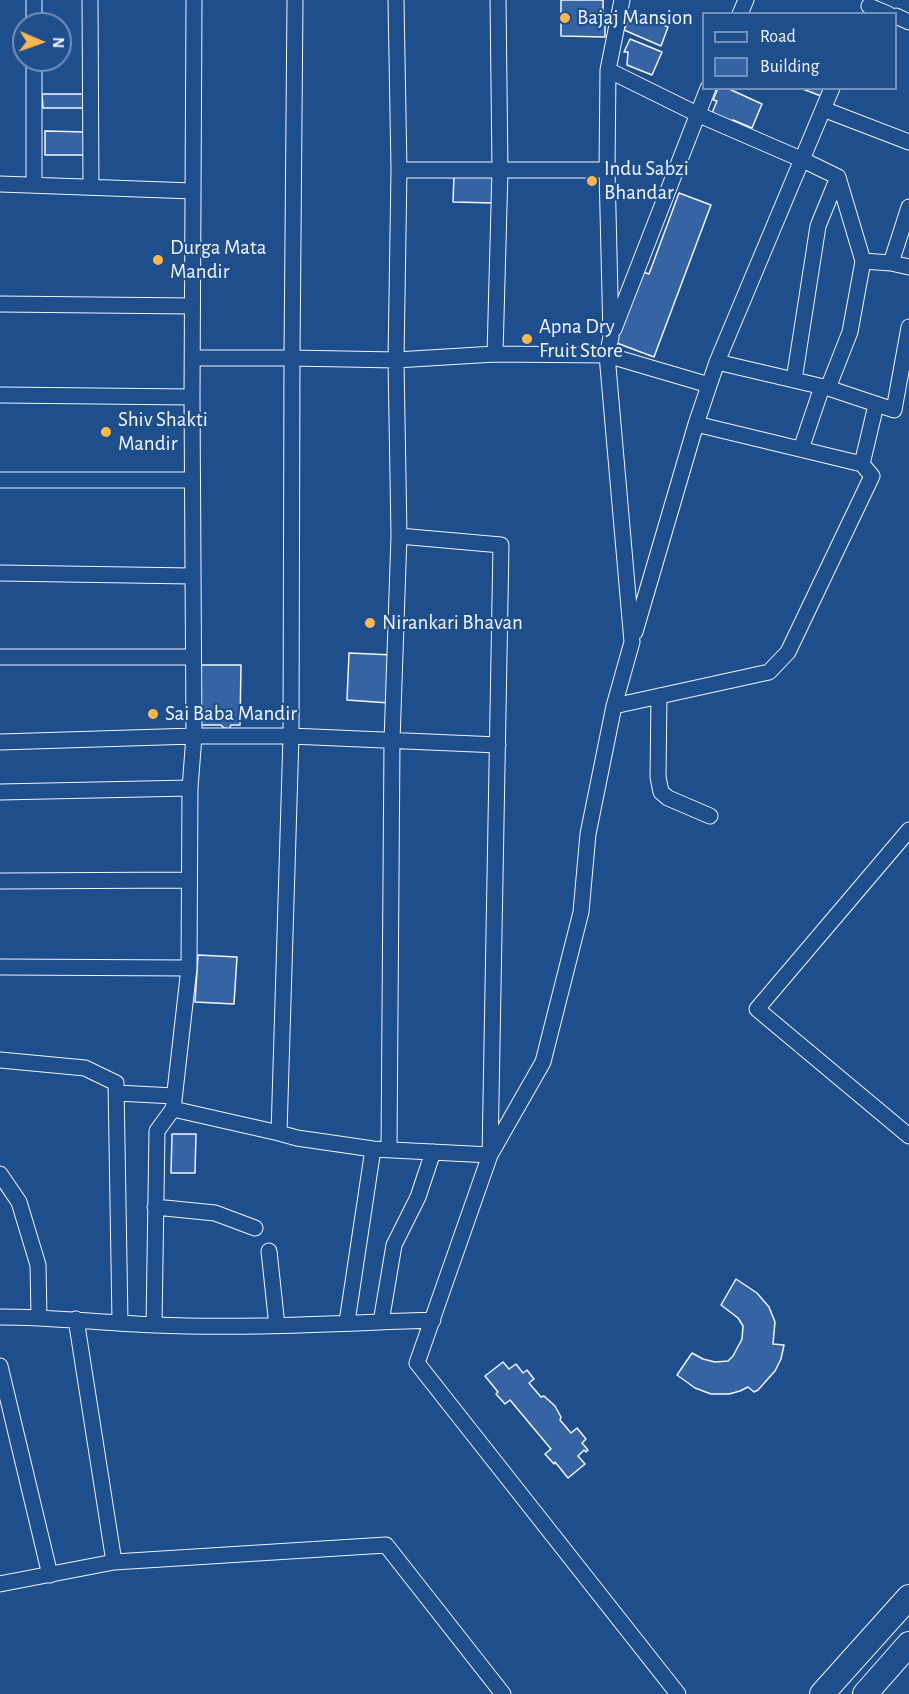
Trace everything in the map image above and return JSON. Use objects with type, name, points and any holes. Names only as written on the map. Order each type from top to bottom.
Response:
[{"type":"main road","points":[[822,1694],[909,1597]]},
{"type":"main road","points":[[865,1694],[909,1644]]},
{"type":"street","points":[[90,0],[91,187]]},
{"type":"street","points":[[154,1325],[158,1131],[173,1102],[189,968],[190,788],[194,736],[192,306],[194,0]]},
{"type":"street","points":[[279,1133],[291,736],[295,0]]},
{"type":"street","points":[[347,1322],[381,1150],[399,536],[396,360],[399,170],[396,0]]},
{"type":"street","points":[[495,354],[500,170],[498,0]]},
{"type":"street","points":[[611,337],[608,70],[622,0]]},
{"type":"street","points":[[869,6],[883,12]]},
{"type":"street","points":[[608,70],[697,114],[838,177],[863,261],[849,332],[801,449]]},
{"type":"street","points":[[34,72],[34,184]]},
{"type":"street","points":[[632,642],[607,355],[611,337],[707,90]]},
{"type":"street","points":[[678,1694],[417,1363],[490,1155],[543,1062],[581,912],[588,834],[614,706],[696,424],[717,362],[831,90]]},
{"type":"street","points":[[823,109],[909,142]]},
{"type":"street","points":[[399,170],[608,170]]},
{"type":"street","points":[[794,380],[818,226],[838,177]]},
{"type":"street","points":[[0,184],[193,191]]},
{"type":"street","points":[[891,263],[909,207]]},
{"type":"street","points":[[863,261],[909,267]]},
{"type":"street","points":[[0,303],[192,306]]},
{"type":"street","points":[[717,362],[825,387],[894,410],[903,387],[909,327]]},
{"type":"street","points":[[193,358],[396,360],[495,354],[607,355],[709,385]]},
{"type":"street","points":[[0,395],[192,397]]},
{"type":"street","points":[[862,464],[876,405]]},
{"type":"street","points":[[614,706],[770,672],[788,652],[872,476],[862,464],[696,424]]},
{"type":"street","points":[[0,480],[192,480]]},
{"type":"street","points":[[399,536],[501,545],[490,1155]]},
{"type":"street","points":[[0,573],[192,576]]},
{"type":"street","points":[[0,657],[192,657]]},
{"type":"street","points":[[659,696],[658,777],[661,792],[668,798],[710,816]]},
{"type":"street","points":[[0,742],[194,736],[291,736],[498,745]]},
{"type":"street","points":[[0,792],[190,788]]},
{"type":"street","points":[[909,830],[757,1009],[909,1136]]},
{"type":"street","points":[[0,882],[189,880]]},
{"type":"street","points":[[0,967],[189,968]]},
{"type":"street","points":[[0,1060],[85,1068],[116,1083],[120,1322]]},
{"type":"street","points":[[117,1093],[173,1102],[297,1138],[381,1150],[490,1155]]},
{"type":"street","points":[[381,1322],[394,1245],[418,1197],[433,1152]]},
{"type":"street","points":[[0,1174],[19,1202],[38,1264],[39,1317]]},
{"type":"street","points":[[155,1207],[215,1213],[255,1228]]},
{"type":"street","points":[[269,1251],[277,1326]]},
{"type":"street","points":[[0,1317],[39,1317],[154,1325],[277,1326],[433,1320]]},
{"type":"street","points":[[76,1320],[114,1562]]},
{"type":"street","points":[[0,1366],[50,1575]]},
{"type":"street","points":[[0,1584],[114,1562],[386,1545],[503,1694]]},
{"type":"building","points":[[561,0],[603,0],[605,37],[561,36]]},
{"type":"building","points":[[632,12],[668,27],[661,46],[624,30]]},
{"type":"building","points":[[630,39],[662,52],[652,75],[627,65],[628,52],[624,52]]},
{"type":"building","points":[[717,90],[731,90],[762,104],[752,128],[712,113],[717,101],[713,100]]},
{"type":"building","points":[[805,90],[823,90],[821,96]]},
{"type":"building","points":[[42,94],[84,94],[84,108],[43,108]]},
{"type":"building","points":[[45,131],[86,132],[86,155],[45,155]]},
{"type":"building","points":[[454,174],[494,176],[493,203],[453,202]]},
{"type":"building","points":[[679,193],[711,205],[654,357],[614,342],[640,271],[649,274]]},
{"type":"building","points":[[349,653],[393,655],[389,703],[347,700]]},
{"type":"building","points":[[201,665],[241,665],[240,725],[231,725],[229,729],[221,725],[201,725]]},
{"type":"building","points":[[198,955],[237,957],[234,1004],[195,1002]]},
{"type":"building","points":[[172,1134],[196,1134],[195,1173],[171,1173]]},
{"type":"building","points":[[736,1279],[757,1293],[769,1307],[775,1322],[773,1344],[784,1345],[781,1359],[775,1371],[754,1392],[748,1387],[729,1394],[711,1394],[695,1388],[677,1375],[692,1353],[715,1362],[728,1361],[733,1356],[742,1339],[743,1326],[738,1318],[721,1305]]},
{"type":"building","points":[[503,1362],[509,1369],[516,1364],[523,1373],[527,1370],[534,1379],[529,1383],[541,1397],[544,1396],[555,1406],[561,1417],[560,1420],[571,1433],[577,1428],[586,1439],[582,1443],[588,1450],[586,1452],[584,1450],[578,1456],[585,1464],[568,1478],[545,1454],[551,1449],[510,1400],[505,1404],[485,1376]]},
{"type":"place","name":"Bajaj Mansion","points":[[565,18]]},
{"type":"place","name":"Indu Sabzi Bhandar","points":[[592,181]]},
{"type":"place","name":"Durga Mata Mandir","points":[[158,260]]},
{"type":"place","name":"Apna Dry Fruit Store","points":[[527,339]]},
{"type":"place","name":"Shiv Shakti Mandir","points":[[106,432]]},
{"type":"place","name":"Nirankari Bhavan","points":[[370,623]]},
{"type":"place","name":"Sai Baba Mandir","points":[[153,714]]}]
